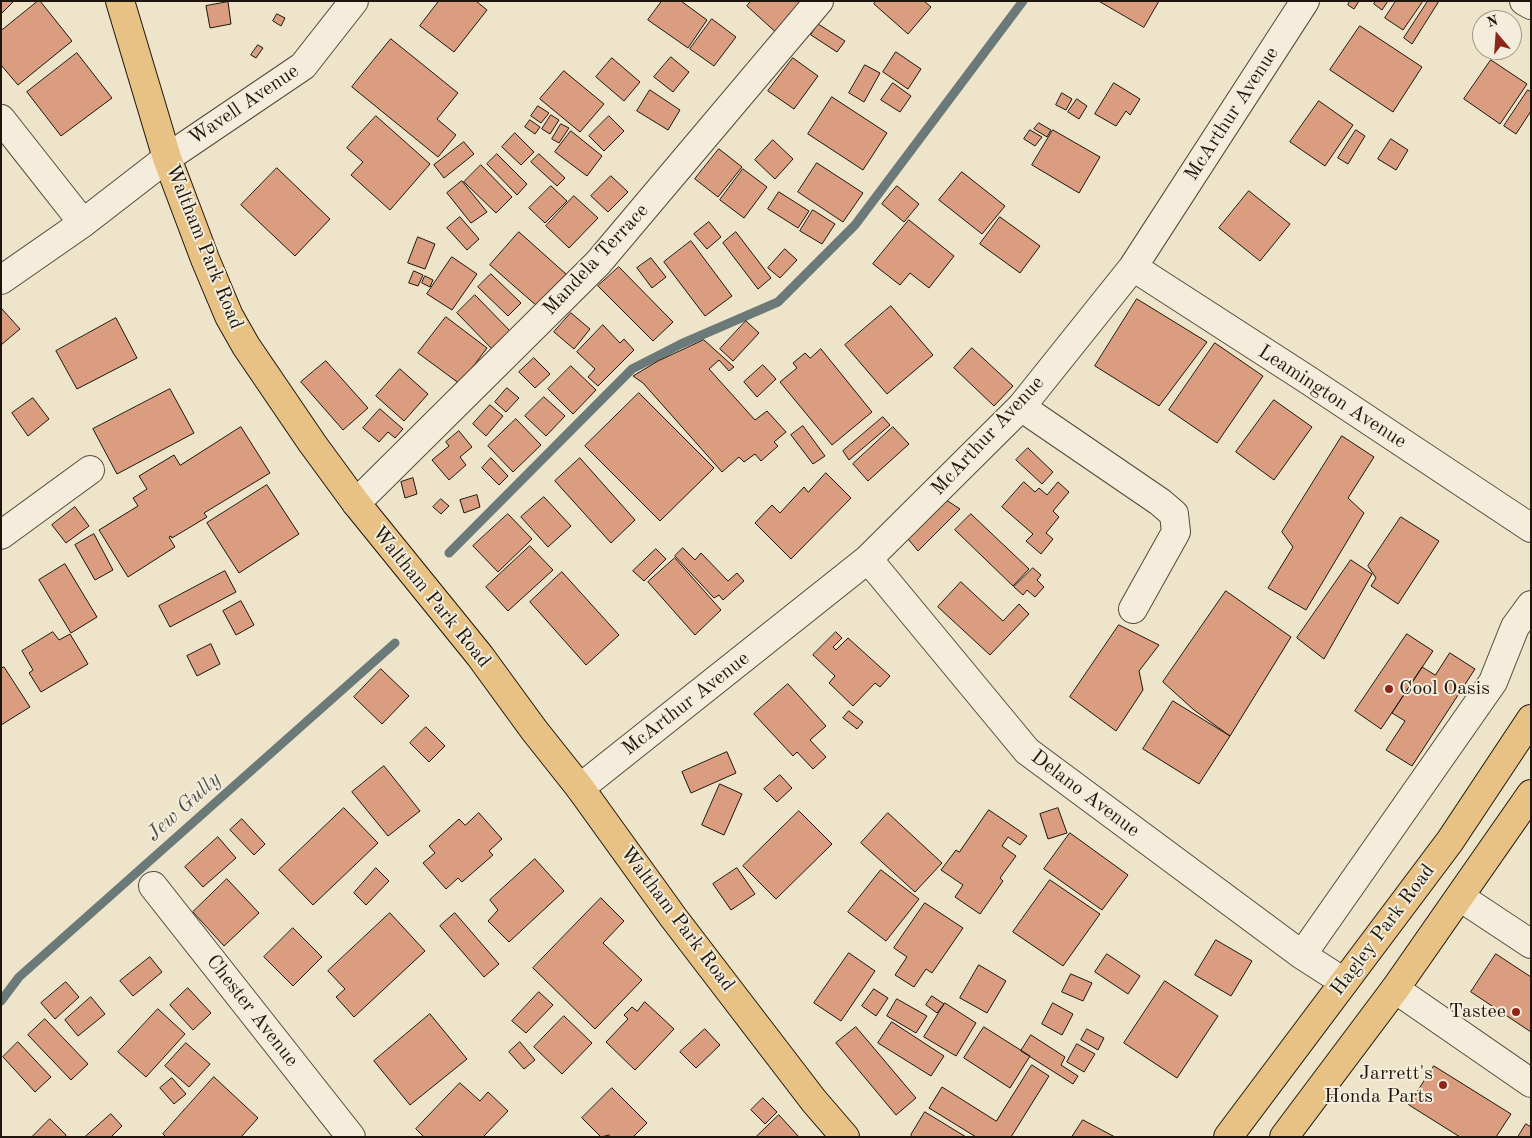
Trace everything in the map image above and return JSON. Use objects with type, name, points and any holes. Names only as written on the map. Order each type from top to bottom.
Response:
[{"type":"main road","name":"Waltham Park Road","points":[[120,1],[167,158],[205,259],[229,316],[262,370],[356,503],[480,656],[534,730],[580,788],[673,917],[814,1101],[845,1137]]},
{"type":"main road","name":"Hagley Park Road","points":[[1228,1137],[1450,841],[1531,719]]},
{"type":"main road","name":"Hagley Park Road","points":[[1284,1137],[1395,989],[1531,794]]},
{"type":"street","name":"Wavell Avenue","points":[[1,280],[83,223],[167,158],[303,66],[354,1]]},
{"type":"street","name":"Mandela Terrace","points":[[356,503],[598,263],[819,1]]},
{"type":"street","name":"McArthur Avenue","points":[[580,788],[868,559],[1021,407],[1133,267],[1305,1]]},
{"type":"street","points":[[1524,1],[1531,6]]},
{"type":"street","points":[[1,119],[83,223]]},
{"type":"street","name":"Leamington Avenue","points":[[1133,267],[1531,528]]},
{"type":"street","points":[[1021,407],[1160,502],[1174,514],[1176,532],[1133,609]]},
{"type":"street","points":[[1,535],[90,470]]},
{"type":"street","name":"Delano Avenue","points":[[868,559],[1027,751],[1302,955],[1344,982]]},
{"type":"street","points":[[1302,955],[1493,682],[1516,627],[1531,605]]},
{"type":"street","name":"Chester Avenue","points":[[153,886],[351,1137]]},
{"type":"street","points":[[1460,897],[1531,944]]},
{"type":"street","points":[[1395,989],[1531,1083]]},
{"type":"building","points":[[1,1],[14,1],[1,14]]},
{"type":"building","points":[[40,1],[72,41],[18,85],[1,65],[1,31]]},
{"type":"building","points":[[439,1],[476,1],[487,10],[454,52],[420,26]]},
{"type":"building","points":[[662,1],[681,1],[707,20],[688,48],[648,20]]},
{"type":"building","points":[[751,1],[811,1],[780,36],[747,6]]},
{"type":"building","points":[[876,1],[924,1],[931,7],[908,34],[874,4]]},
{"type":"building","points":[[1099,1],[1159,1],[1144,27]]},
{"type":"building","points":[[1350,1],[1359,1],[1354,9],[1348,5]]},
{"type":"building","points":[[1376,1],[1388,1],[1382,10],[1374,4]]},
{"type":"building","points":[[1396,1],[1423,1],[1403,30],[1385,18]]},
{"type":"building","points":[[1428,1],[1439,1],[1412,44],[1404,38]]},
{"type":"building","points":[[228,2],[231,24],[210,28],[206,6]]},
{"type":"building","points":[[277,14],[285,18],[281,26],[273,21]]},
{"type":"building","points":[[712,19],[736,37],[714,66],[690,49]]},
{"type":"building","points":[[818,24],[845,41],[837,52],[811,35]]},
{"type":"building","points":[[1360,26],[1422,67],[1393,112],[1330,70]]},
{"type":"building","points":[[391,39],[458,93],[437,119],[456,135],[438,157],[352,87]]},
{"type":"building","points":[[258,45],[263,48],[256,58],[251,55]]},
{"type":"building","points":[[896,52],[921,69],[908,89],[883,72]]},
{"type":"building","points":[[77,53],[112,98],[61,136],[27,92]]},
{"type":"building","points":[[671,57],[689,72],[673,92],[654,77]]},
{"type":"building","points":[[612,58],[640,82],[624,101],[596,77]]},
{"type":"building","points":[[793,58],[818,76],[794,109],[768,91]]},
{"type":"building","points":[[1491,60],[1527,84],[1500,124],[1464,99]]},
{"type":"building","points":[[865,65],[880,73],[864,102],[849,93]]},
{"type":"building","points":[[564,71],[604,104],[580,132],[540,99]]},
{"type":"building","points":[[893,83],[911,96],[900,112],[881,100]]},
{"type":"building","points":[[1114,83],[1140,99],[1130,115],[1126,111],[1116,126],[1095,114]]},
{"type":"building","points":[[650,90],[680,110],[668,130],[637,111]]},
{"type":"building","points":[[1528,90],[1531,92],[1531,111],[1516,134],[1504,126]]},
{"type":"building","points":[[1062,93],[1072,99],[1066,110],[1056,105]]},
{"type":"building","points":[[832,97],[887,133],[863,170],[808,134]]},
{"type":"building","points":[[1077,99],[1087,106],[1079,119],[1068,112]]},
{"type":"building","points":[[1319,101],[1353,125],[1325,166],[1290,142]]},
{"type":"building","points":[[538,106],[549,113],[541,123],[531,116]]},
{"type":"building","points":[[551,115],[559,120],[550,134],[542,129]]},
{"type":"building","points":[[376,116],[430,164],[390,210],[351,175],[363,162],[347,148]]},
{"type":"building","points":[[609,116],[624,131],[604,151],[589,136]]},
{"type":"building","points":[[530,120],[540,127],[535,134],[525,127]]},
{"type":"building","points":[[1039,123],[1051,130],[1047,137],[1034,129]]},
{"type":"building","points":[[561,124],[569,128],[559,143],[552,139]]},
{"type":"building","points":[[1030,130],[1042,137],[1035,146],[1024,139]]},
{"type":"building","points":[[1053,130],[1100,157],[1079,193],[1032,165]]},
{"type":"building","points":[[1356,130],[1365,136],[1348,164],[1338,158]]},
{"type":"building","points":[[571,131],[602,156],[587,176],[555,152]]},
{"type":"building","points":[[515,133],[534,152],[521,165],[502,147]]},
{"type":"building","points":[[1391,139],[1408,150],[1396,170],[1378,159]]},
{"type":"building","points":[[773,140],[793,159],[775,179],[755,160]]},
{"type":"building","points":[[464,142],[474,154],[444,178],[434,165]]},
{"type":"building","points":[[719,149],[742,167],[718,197],[695,179]]},
{"type":"building","points":[[497,154],[527,184],[517,195],[487,164]]},
{"type":"building","points":[[539,154],[565,178],[557,186],[531,162]]},
{"type":"building","points":[[817,163],[863,193],[843,222],[798,192]]},
{"type":"building","points":[[481,165],[512,197],[496,213],[464,182]]},
{"type":"building","points":[[277,168],[330,219],[295,256],[241,205]]},
{"type":"building","points":[[743,169],[767,187],[744,218],[720,200]]},
{"type":"building","points":[[962,172],[1005,206],[982,234],[939,200]]},
{"type":"building","points":[[611,176],[628,192],[608,212],[591,196]]},
{"type":"building","points":[[462,181],[487,212],[471,223],[447,193]]},
{"type":"building","points":[[551,186],[567,201],[545,223],[529,208]]},
{"type":"building","points":[[897,186],[919,204],[904,222],[882,204]]},
{"type":"building","points":[[1249,191],[1290,224],[1260,261],[1219,228]]},
{"type":"building","points":[[779,192],[809,211],[798,228],[768,209]]},
{"type":"building","points":[[574,196],[598,218],[569,248],[546,226]]},
{"type":"building","points":[[813,210],[835,224],[822,244],[800,231]]},
{"type":"building","points":[[460,217],[479,239],[467,250],[447,228]]},
{"type":"building","points":[[1000,217],[1040,246],[1020,273],[980,244]]},
{"type":"building","points":[[909,220],[954,256],[929,288],[910,273],[900,285],[873,264]]},
{"type":"building","points":[[709,222],[721,237],[707,249],[694,234]]},
{"type":"building","points":[[519,232],[566,274],[537,306],[490,265]]},
{"type":"building","points":[[736,232],[771,278],[758,289],[723,243]]},
{"type":"building","points":[[418,237],[435,244],[425,269],[408,263]]},
{"type":"building","points":[[691,241],[732,296],[705,316],[664,262]]},
{"type":"building","points":[[785,249],[797,260],[780,278],[768,268]]},
{"type":"building","points":[[452,257],[477,274],[452,310],[427,294]]},
{"type":"building","points":[[651,258],[666,277],[652,288],[637,268]]},
{"type":"building","points":[[619,267],[673,322],[653,341],[598,286]]},
{"type":"building","points":[[414,271],[423,275],[418,286],[409,283]]},
{"type":"building","points":[[491,274],[521,303],[508,316],[478,287]]},
{"type":"building","points":[[425,276],[433,280],[430,287],[422,283]]},
{"type":"building","points":[[475,295],[513,334],[495,352],[457,313]]},
{"type":"building","points":[[1137,299],[1207,342],[1159,406],[1095,366]]},
{"type":"building","points":[[891,306],[933,355],[887,394],[845,345]]},
{"type":"building","points":[[1,308],[20,329],[1,345]]},
{"type":"building","points":[[571,313],[590,329],[574,349],[554,332]]},
{"type":"building","points":[[446,317],[487,348],[460,384],[418,353]]},
{"type":"building","points":[[116,318],[137,358],[77,389],[56,351]]},
{"type":"building","points":[[746,321],[759,333],[733,361],[720,349]]},
{"type":"building","points":[[603,325],[620,343],[624,339],[634,350],[598,386],[588,377],[595,369],[577,352]]},
{"type":"building","points":[[704,340],[734,367],[729,371],[719,360],[709,369],[755,420],[767,411],[786,432],[774,442],[778,446],[761,461],[755,454],[744,462],[739,457],[722,472],[643,383],[633,376],[658,361]]},
{"type":"building","points":[[1215,343],[1263,376],[1217,443],[1169,410]]},
{"type":"building","points":[[972,348],[1013,386],[994,406],[954,368]]},
{"type":"building","points":[[821,349],[872,412],[832,445],[780,382],[797,368],[793,363],[805,353],[810,358]]},
{"type":"building","points":[[534,358],[550,374],[535,388],[519,372]]},
{"type":"building","points":[[326,361],[368,408],[343,430],[301,382]]},
{"type":"building","points":[[763,365],[776,379],[757,397],[744,382]]},
{"type":"building","points":[[571,366],[596,390],[573,414],[548,389]]},
{"type":"building","points":[[400,369],[428,394],[404,421],[376,396]]},
{"type":"building","points":[[507,388],[519,398],[506,412],[495,402]]},
{"type":"building","points":[[170,389],[194,433],[117,474],[93,429]]},
{"type":"building","points":[[639,393],[714,468],[660,521],[585,446]]},
{"type":"building","points":[[544,397],[565,416],[546,436],[525,416]]},
{"type":"building","points":[[33,398],[49,419],[28,436],[12,413]]},
{"type":"building","points":[[1274,400],[1312,427],[1274,480],[1236,452]]},
{"type":"building","points":[[490,405],[503,416],[486,436],[473,424]]},
{"type":"building","points":[[380,409],[403,429],[395,438],[388,432],[379,442],[363,428]]},
{"type":"building","points":[[883,417],[890,425],[849,460],[843,451]]},
{"type":"building","points":[[516,419],[541,445],[513,472],[488,446]]},
{"type":"building","points":[[803,426],[825,456],[813,464],[791,435]]},
{"type":"building","points":[[241,427],[270,473],[204,513],[207,517],[172,538],[171,536],[169,537],[175,547],[128,577],[99,530],[138,506],[133,498],[147,489],[139,476],[174,455],[180,465]]},
{"type":"building","points":[[893,427],[909,444],[868,481],[853,464]]},
{"type":"building","points":[[459,431],[472,447],[460,457],[466,465],[449,480],[432,460],[449,446],[446,442]]},
{"type":"building","points":[[1342,436],[1374,457],[1348,498],[1364,513],[1306,610],[1268,588],[1293,547],[1282,532]]},
{"type":"building","points":[[1028,448],[1053,472],[1042,484],[1016,460]]},
{"type":"building","points":[[491,458],[508,476],[499,485],[482,468]]},
{"type":"building","points":[[580,458],[635,520],[611,543],[555,481]]},
{"type":"building","points":[[826,473],[851,498],[791,559],[755,523],[772,505],[780,513],[804,487],[808,492]]},
{"type":"building","points":[[413,478],[417,494],[405,498],[401,482]]},
{"type":"building","points":[[1024,482],[1035,492],[1039,488],[1047,495],[1058,482],[1069,492],[1053,511],[1059,517],[1046,533],[1053,539],[1041,554],[1026,541],[1033,534],[1002,507]]},
{"type":"building","points":[[267,485],[299,534],[239,573],[207,523]]},
{"type":"building","points":[[477,495],[480,507],[464,513],[460,500]]},
{"type":"building","points":[[940,496],[960,509],[918,551],[904,534]]},
{"type":"building","points":[[544,497],[571,526],[548,547],[521,517]]},
{"type":"building","points":[[441,499],[449,506],[441,514],[433,507]]},
{"type":"building","points":[[75,507],[89,526],[66,543],[52,525]]},
{"type":"building","points":[[508,514],[532,539],[498,572],[473,546]]},
{"type":"building","points":[[971,514],[1029,569],[1013,586],[955,530]]},
{"type":"building","points":[[1401,517],[1439,541],[1398,604],[1371,586],[1376,578],[1368,566]]},
{"type":"building","points":[[94,534],[113,570],[95,580],[75,545]]},
{"type":"building","points":[[530,546],[553,570],[508,611],[486,587]]},
{"type":"building","points":[[683,548],[695,560],[701,553],[728,581],[737,573],[744,581],[723,600],[719,595],[714,598],[675,556]]},
{"type":"building","points":[[656,549],[666,559],[644,581],[633,571]]},
{"type":"building","points":[[675,558],[721,610],[695,635],[648,582]]},
{"type":"building","points":[[1351,560],[1372,574],[1324,659],[1297,638]]},
{"type":"building","points":[[65,564],[97,617],[71,633],[39,580]]},
{"type":"building","points":[[1033,568],[1041,575],[1037,580],[1044,587],[1035,597],[1027,590],[1023,595],[1014,587]]},
{"type":"building","points":[[225,571],[236,592],[170,627],[159,606]]},
{"type":"building","points":[[562,572],[619,635],[586,665],[530,602]]},
{"type":"building","points":[[961,582],[1003,621],[1019,604],[1029,614],[990,655],[938,607]]},
{"type":"building","points":[[1226,591],[1291,637],[1230,736],[1194,710],[1163,682]]},
{"type":"building","points":[[241,601],[254,625],[236,635],[223,611]]},
{"type":"building","points":[[1119,625],[1159,645],[1139,671],[1143,690],[1116,731],[1070,697]]},
{"type":"building","points":[[53,632],[59,640],[70,634],[88,664],[41,692],[29,673],[33,670],[22,651]]},
{"type":"building","points":[[836,632],[842,638],[833,647],[836,650],[848,638],[890,676],[880,687],[875,683],[853,706],[829,683],[835,676],[813,655]]},
{"type":"building","name":"Cool Oasis","points":[[1407,634],[1433,651],[1381,729],[1355,711]]},
{"type":"building","points":[[211,644],[220,664],[197,676],[187,656]]},
{"type":"building","name":"Cool Oasis","points":[[1450,653],[1475,669],[1412,766],[1386,750],[1405,721],[1392,713],[1422,667],[1435,675]]},
{"type":"building","points":[[4,667],[30,707],[1,725],[1,669]]},
{"type":"building","points":[[381,669],[409,696],[382,724],[354,697]]},
{"type":"building","points":[[788,684],[826,726],[810,740],[826,757],[813,769],[797,752],[793,756],[754,714]]},
{"type":"building","points":[[1173,701],[1230,736],[1199,784],[1143,749]]},
{"type":"building","points":[[849,711],[863,722],[857,729],[843,718]]},
{"type":"building","points":[[426,727],[445,746],[429,762],[410,743]]},
{"type":"building","points":[[727,752],[736,773],[691,793],[682,772]]},
{"type":"building","points":[[384,766],[420,811],[388,836],[352,792]]},
{"type":"building","points":[[780,775],[792,788],[777,802],[764,789]]},
{"type":"building","points":[[720,784],[742,794],[724,835],[702,825]]},
{"type":"building","points":[[344,808],[378,843],[313,905],[279,870]]},
{"type":"building","points":[[1058,808],[1067,833],[1048,839],[1040,814]]},
{"type":"building","points":[[989,810],[1027,836],[1020,845],[1008,837],[1002,846],[1016,856],[1000,878],[1003,881],[980,914],[955,897],[963,885],[941,870],[956,850],[959,852]]},
{"type":"building","points":[[799,811],[832,844],[776,899],[743,866]]},
{"type":"building","points":[[479,813],[502,839],[489,851],[493,855],[462,882],[458,878],[446,889],[423,863],[435,853],[429,846],[459,819],[465,825]]},
{"type":"building","points":[[888,813],[942,863],[915,892],[861,843]]},
{"type":"building","points":[[242,819],[265,844],[254,855],[230,830]]},
{"type":"building","points":[[1070,833],[1128,875],[1102,910],[1044,869]]},
{"type":"building","points":[[218,837],[236,858],[203,887],[185,867]]},
{"type":"building","points":[[535,859],[564,891],[509,942],[488,921],[498,910],[490,900]]},
{"type":"building","points":[[376,868],[389,881],[366,905],[354,893]]},
{"type":"building","points":[[737,868],[755,894],[731,910],[713,884]]},
{"type":"building","points":[[881,870],[919,899],[886,941],[848,912]]},
{"type":"building","points":[[227,879],[259,913],[224,946],[193,912]]},
{"type":"building","points":[[1050,880],[1100,914],[1063,966],[1013,932]]},
{"type":"building","points":[[601,898],[624,921],[603,943],[642,980],[595,1029],[533,968]]},
{"type":"building","points":[[925,903],[963,928],[932,973],[926,969],[914,987],[895,975],[907,957],[894,948]]},
{"type":"building","points":[[390,913],[425,951],[354,1017],[336,997],[345,989],[328,971]]},
{"type":"building","points":[[455,913],[499,964],[484,977],[440,926]]},
{"type":"building","points":[[293,928],[322,957],[293,986],[264,957]]},
{"type":"building","points":[[1216,940],[1252,961],[1231,996],[1195,975]]},
{"type":"building","points":[[849,953],[875,971],[841,1021],[814,1003]]},
{"type":"building","points":[[1107,954],[1140,976],[1128,994],[1095,972]]},
{"type":"building","name":"Tastee","points":[[1496,954],[1531,977],[1531,1032],[1471,992]]},
{"type":"building","points":[[150,957],[162,972],[133,996],[120,981]]},
{"type":"building","points":[[979,965],[1006,981],[987,1013],[960,998]]},
{"type":"building","points":[[1071,974],[1092,983],[1083,1001],[1062,992]]},
{"type":"building","points":[[1165,981],[1218,1016],[1177,1078],[1124,1043]]},
{"type":"building","points":[[66,982],[79,997],[55,1019],[41,1003]]},
{"type":"building","points":[[188,988],[211,1013],[193,1030],[170,1005]]},
{"type":"building","points":[[874,989],[888,998],[876,1016],[862,1006]]},
{"type":"building","points":[[539,992],[553,1005],[526,1033],[512,1021]]},
{"type":"building","points":[[932,996],[944,1004],[937,1013],[926,1005]]},
{"type":"building","points":[[91,997],[105,1014],[78,1036],[65,1020]]},
{"type":"building","points":[[897,999],[927,1016],[916,1033],[887,1016]]},
{"type":"building","points":[[645,1002],[674,1029],[635,1070],[606,1042],[628,1019],[624,1015],[632,1007],[637,1011]]},
{"type":"building","points":[[945,1003],[976,1023],[956,1056],[924,1037]]},
{"type":"building","points":[[1053,1003],[1073,1014],[1062,1035],[1042,1024]]},
{"type":"building","points":[[158,1009],[185,1034],[146,1077],[118,1052]]},
{"type":"building","points":[[430,1014],[467,1059],[410,1105],[374,1061]]},
{"type":"building","points":[[564,1016],[592,1043],[562,1074],[534,1047]]},
{"type":"building","points":[[45,1019],[88,1064],[71,1080],[28,1035]]},
{"type":"building","points":[[892,1022],[944,1056],[931,1076],[878,1043]]},
{"type":"building","points":[[856,1027],[916,1098],[896,1115],[836,1043]]},
{"type":"building","points":[[984,1027],[1030,1056],[1010,1088],[964,1058]]},
{"type":"building","points":[[705,1029],[720,1045],[696,1068],[680,1052]]},
{"type":"building","points":[[1087,1029],[1104,1038],[1098,1050],[1081,1040]]},
{"type":"building","points":[[1031,1035],[1065,1057],[1061,1065],[1078,1076],[1073,1084],[1021,1051]]},
{"type":"building","points":[[18,1042],[51,1077],[35,1092],[3,1057]]},
{"type":"building","points":[[520,1042],[535,1060],[524,1069],[509,1052]]},
{"type":"building","points":[[186,1043],[210,1064],[189,1087],[165,1066]]},
{"type":"building","points":[[1077,1044],[1095,1054],[1084,1072],[1067,1062]]},
{"type":"building","points":[[1032,1065],[1049,1076],[1011,1137],[976,1137],[929,1108],[942,1087],[996,1121]]},
{"type":"building","name":"Jarrett's Honda Parts","points":[[1434,1066],[1511,1114],[1496,1137],[1460,1137],[1409,1105]]},
{"type":"building","points":[[214,1077],[258,1118],[241,1137],[166,1137],[163,1134]]},
{"type":"building","points":[[172,1078],[186,1094],[174,1104],[160,1088]]},
{"type":"building","points":[[460,1083],[480,1101],[488,1092],[508,1111],[483,1137],[424,1137],[416,1129]]},
{"type":"building","points":[[612,1088],[647,1123],[633,1137],[610,1137],[609,1135],[601,1137],[582,1118]]},
{"type":"building","points":[[763,1098],[777,1112],[765,1124],[751,1110]]},
{"type":"building","points":[[925,1112],[966,1137],[912,1137],[911,1135]]},
{"type":"building","points":[[111,1114],[122,1126],[111,1137],[85,1137]]},
{"type":"building","points":[[779,1115],[799,1137],[756,1137]]},
{"type":"building","points":[[50,1119],[66,1135],[65,1137],[32,1137]]},
{"type":"building","points":[[1083,1120],[1115,1137],[1072,1137]]},
{"type":"building","points":[[1526,1124],[1531,1127],[1531,1137],[1518,1137]]},
{"type":"waterway","points":[[449,553],[632,369],[681,344],[778,302],[855,225],[1023,1]]},
{"type":"waterway","name":"Jew Gully","points":[[1,1001],[19,977],[395,643]]},
{"type":"place","name":"Cool Oasis","points":[[1389,689]]},
{"type":"place","name":"Tastee","points":[[1516,1012]]},
{"type":"place","name":"Jarrett's Honda Parts","points":[[1443,1085]]}]
